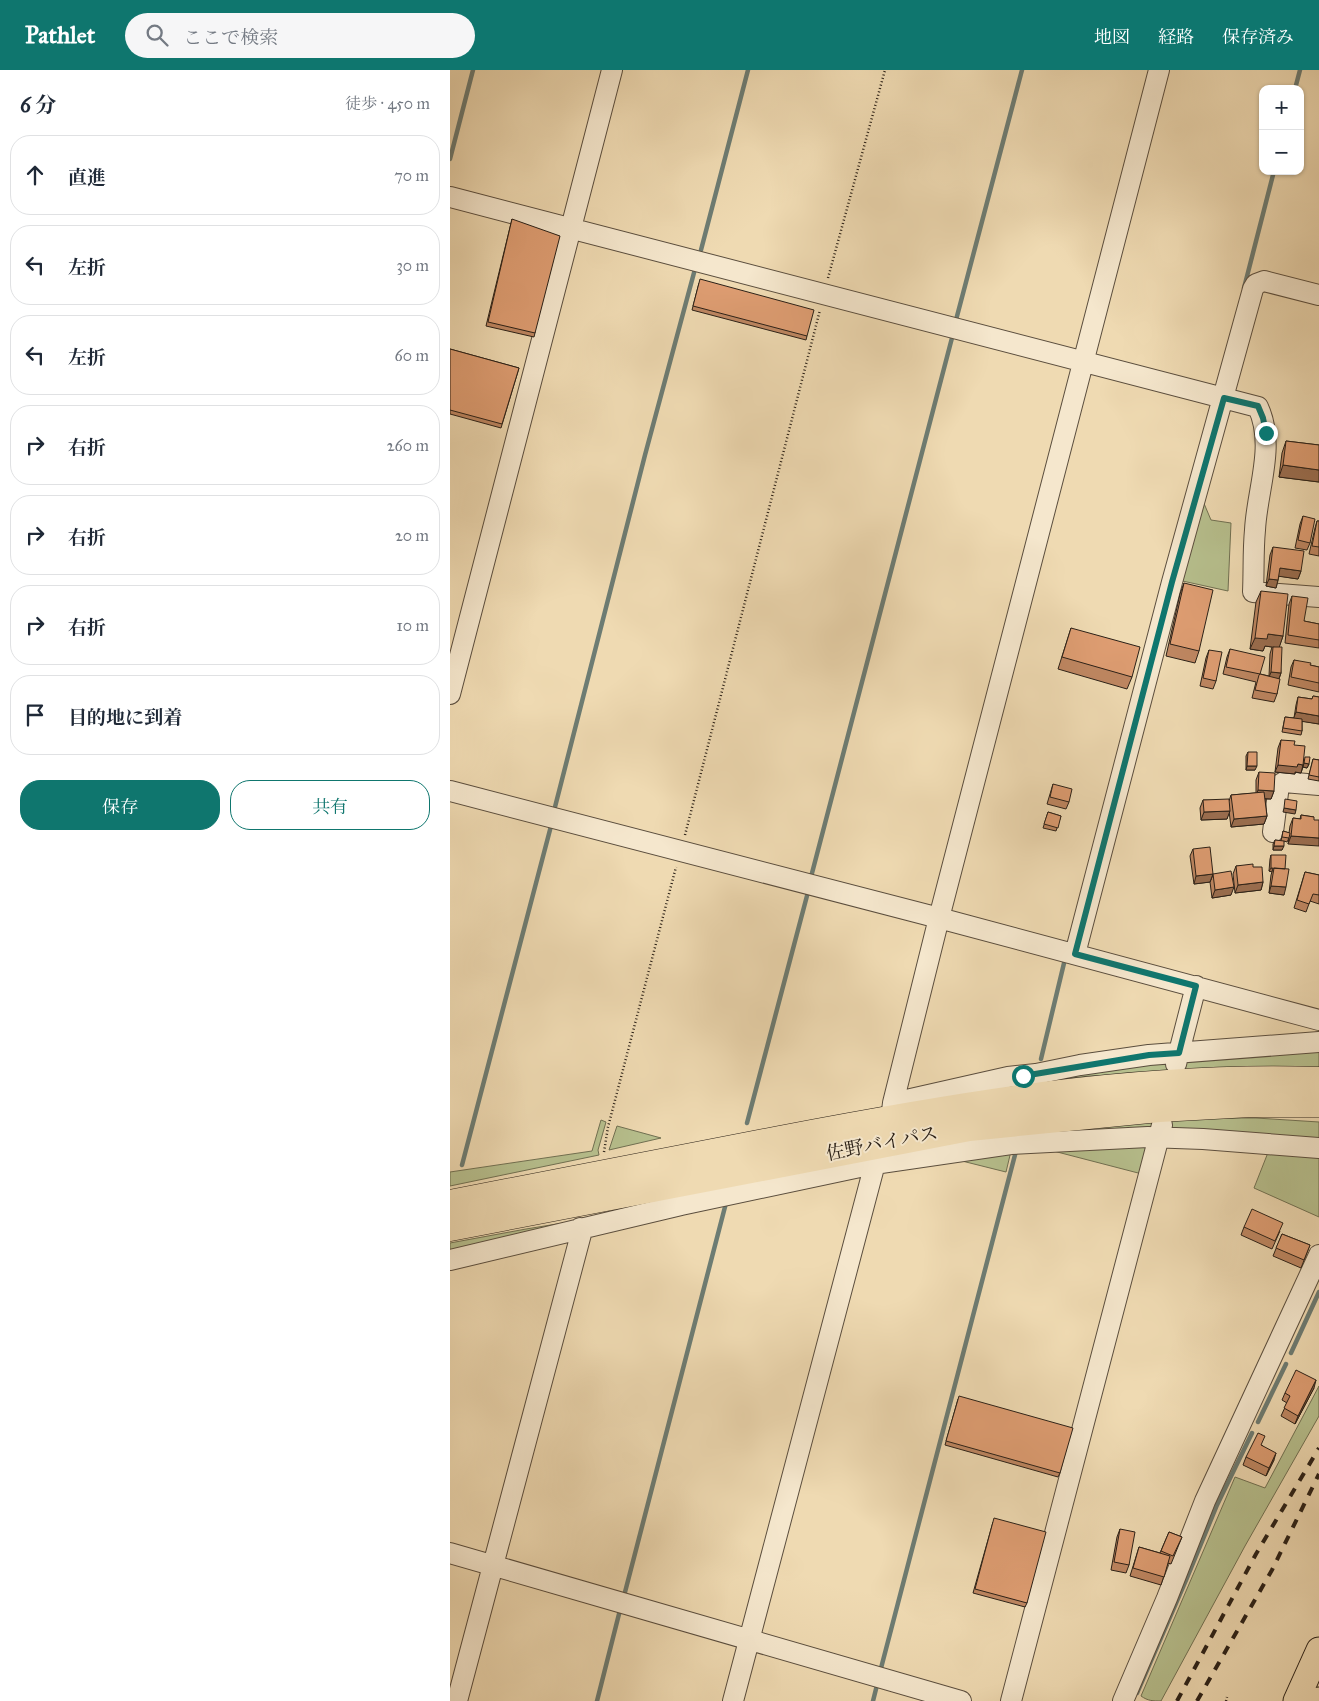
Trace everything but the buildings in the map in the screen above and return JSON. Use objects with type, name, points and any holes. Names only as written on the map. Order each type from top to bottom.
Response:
[{"type":"highway","name":"佐野バイパス","points":[[450,1204],[606,1174],[892,1111],[961,1107],[1046,1095],[1140,1086],[1226,1081],[1319,1081]]},
{"type":"highway","name":"佐野バイパス","points":[[450,1227],[873,1155],[969,1127],[1068,1116],[1205,1105],[1311,1104]]},
{"type":"main road","points":[[1296,1701],[1319,1650]]},
{"type":"street","points":[[450,694],[612,70]]},
{"type":"street","points":[[892,1111],[939,918],[1159,70]]},
{"type":"street","points":[[450,196],[571,229],[1258,406],[1266,433],[1265,463],[1255,528],[1253,592],[1319,597]]},
{"type":"street","points":[[1075,954],[1172,582],[1224,398],[1252,289],[1256,284],[1264,282],[1319,295]]},
{"type":"street","points":[[1273,832],[1279,785],[1284,782],[1319,785]]},
{"type":"street","points":[[450,791],[939,918],[1319,1020]]},
{"type":"street","points":[[1177,1059],[1196,986]]},
{"type":"street","points":[[892,1111],[1008,1077],[1149,1055],[1177,1059],[1319,1042]]},
{"type":"street","points":[[1011,1701],[1161,1130]]},
{"type":"street","points":[[450,1260],[708,1199],[873,1155],[1161,1130],[1319,1148]]},
{"type":"street","points":[[733,1701],[873,1155]]},
{"type":"street","points":[[457,1701],[581,1234],[580,1228]]},
{"type":"street","points":[[1124,1701],[1205,1501],[1319,1255]]},
{"type":"street","points":[[450,1553],[961,1701]]},
{"type":"path","points":[[606,1174],[604,1149],[608,1127],[824,294],[885,70]]},
{"type":"green space","points":[[1200,494],[1211,520],[1231,523],[1228,591],[1178,580]]},
{"type":"green space","points":[[1319,1047],[1319,1071],[1193,1071],[1089,1076],[1001,1086],[1009,1081]]},
{"type":"green space","points":[[1190,1118],[1256,1118],[1319,1122],[1319,1143],[1148,1132],[999,1137]]},
{"type":"green space","points":[[601,1120],[606,1122],[598,1150],[599,1155],[450,1186],[450,1172],[592,1151]]},
{"type":"green space","points":[[617,1126],[661,1138],[609,1150]]},
{"type":"green space","points":[[1098,1144],[1149,1148],[1142,1174],[1038,1147]]},
{"type":"green space","points":[[1269,1150],[1319,1154],[1319,1217],[1254,1188]]},
{"type":"green space","points":[[1011,1151],[1006,1172],[954,1159]]},
{"type":"green space","points":[[656,1208],[450,1257],[450,1243]]},
{"type":"green space","points":[[1319,1386],[1319,1416],[1245,1546],[1161,1701],[1144,1698],[1141,1696],[1235,1477],[1265,1488]]},
{"type":"waterway","points":[[450,159],[473,70]]},
{"type":"waterway","points":[[701,250],[748,70]]},
{"type":"waterway","points":[[956,320],[1022,70]]},
{"type":"waterway","points":[[1296,85],[1300,70]]},
{"type":"waterway","points":[[1244,288],[1273,175]]},
{"type":"waterway","points":[[555,807],[645,455],[695,269]]},
{"type":"waterway","points":[[811,877],[953,334]]},
{"type":"waterway","points":[[462,1165],[551,826]]},
{"type":"waterway","points":[[747,1123],[808,892]]},
{"type":"waterway","points":[[1041,1059],[1065,959]]},
{"type":"waterway","points":[[880,1672],[1016,1151]]},
{"type":"waterway","points":[[624,1596],[726,1203]]},
{"type":"waterway","points":[[1291,1353],[1319,1292]]},
{"type":"waterway","points":[[1258,1422],[1286,1364]]},
{"type":"waterway","points":[[1137,1693],[1217,1505],[1252,1433]]},
{"type":"waterway","points":[[597,1701],[620,1610]]},
{"type":"waterway","points":[[873,1701],[877,1685]]},
{"type":"railway","points":[[1177,1701],[1256,1554],[1319,1448]]},
{"type":"railway","points":[[1197,1701],[1272,1570],[1319,1474]]},
{"type":"route","points":[[1023,1076],[1149,1055],[1179,1053],[1196,986],[1075,954],[1172,582],[1224,398],[1258,406],[1266,433]]}]
